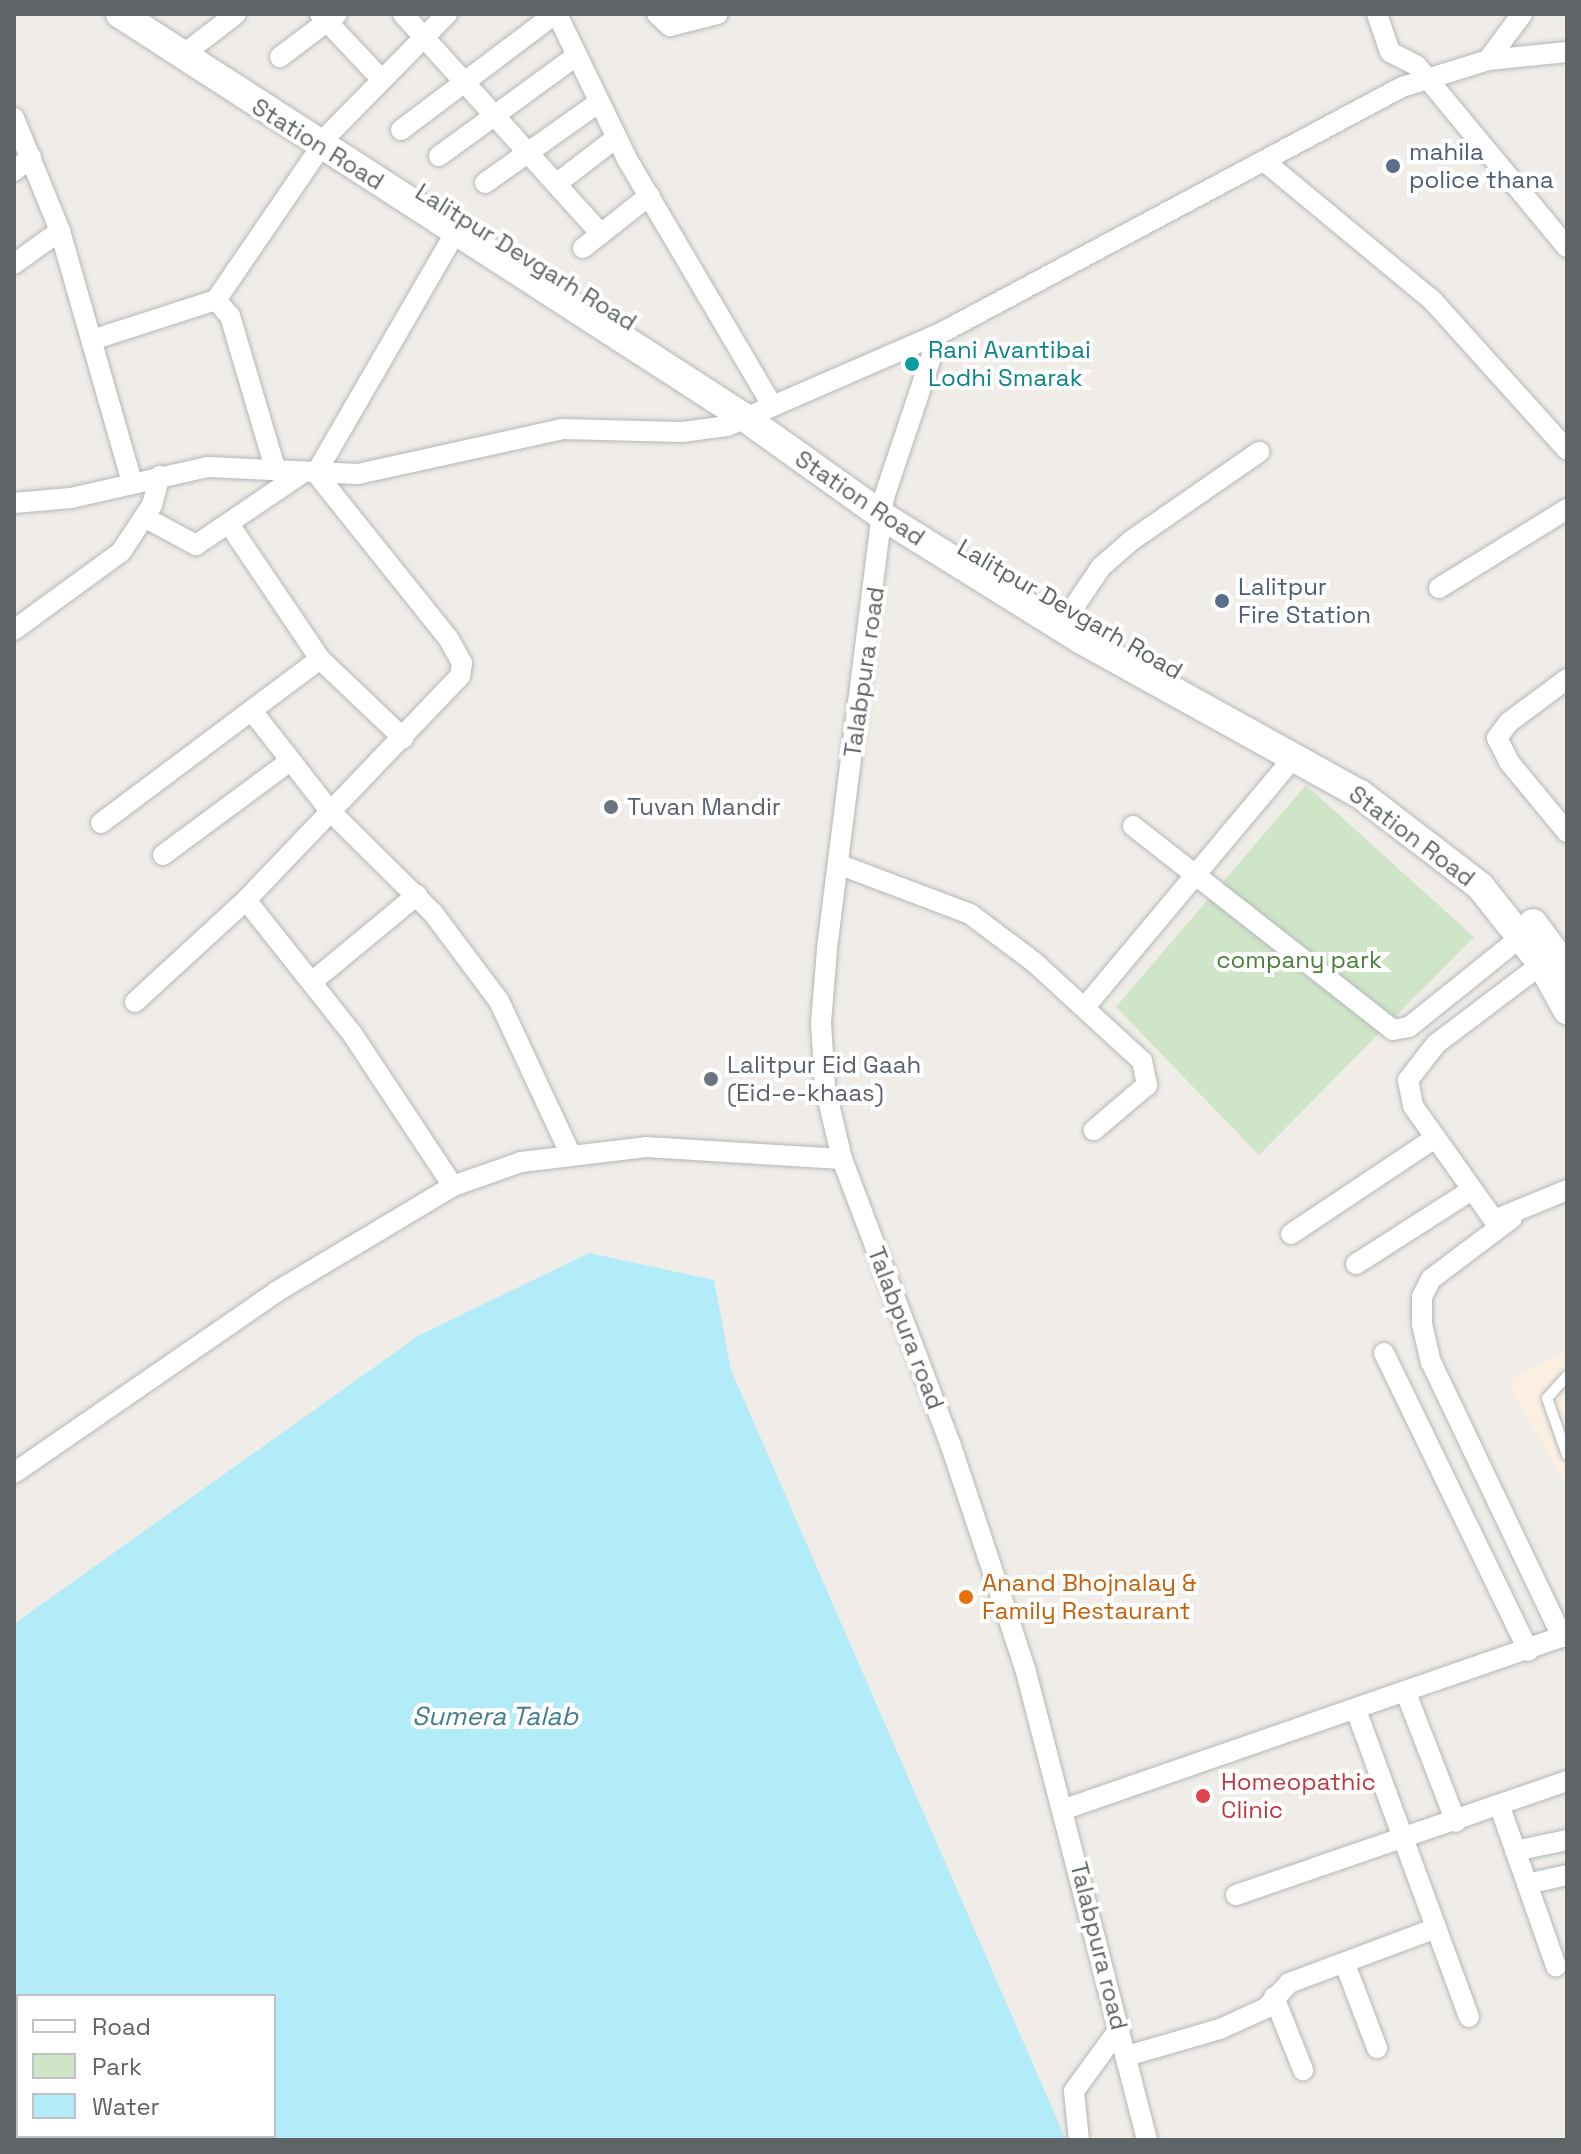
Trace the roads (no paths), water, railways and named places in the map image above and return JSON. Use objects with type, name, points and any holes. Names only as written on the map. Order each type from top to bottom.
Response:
[{"type":"main road","name":"Lalitpur Devgarh Road","points":[[141,15],[193,47],[325,140],[758,411],[884,507],[1307,742],[1419,814],[1488,868],[1555,962]]},
{"type":"main road","name":"Station Road","points":[[141,15],[457,230],[758,411]]},
{"type":"main road","name":"Station Road","points":[[884,507],[1080,639],[1296,755],[1452,861],[1521,937],[1555,962],[1567,1010]]},
{"type":"street","points":[[193,47],[236,14]]},
{"type":"street","points":[[403,14],[601,234]]},
{"type":"street","points":[[92,340],[216,300],[325,140],[421,34],[447,14]]},
{"type":"street","points":[[401,130],[556,14],[598,103],[650,195],[758,411]]},
{"type":"street","points":[[657,14],[670,26],[718,14]]},
{"type":"street","points":[[1377,14],[1399,56],[1427,77],[1567,247]]},
{"type":"street","points":[[1488,60],[1522,14]]},
{"type":"street","points":[[280,57],[328,17],[380,78]]},
{"type":"street","points":[[14,503],[208,467],[275,468],[310,473],[406,467],[562,429],[707,431],[939,334],[1427,77],[1488,60],[1567,52]]},
{"type":"street","points":[[439,156],[575,57]]},
{"type":"street","points":[[485,183],[598,103]]},
{"type":"street","points":[[14,118],[60,231],[132,482]]},
{"type":"street","points":[[556,184],[616,138]]},
{"type":"street","points":[[14,171],[31,157]]},
{"type":"street","points":[[1264,161],[1433,301],[1567,450]]},
{"type":"street","points":[[583,248],[650,195]]},
{"type":"street","points":[[146,518],[188,545],[229,524],[310,473],[457,230]]},
{"type":"street","points":[[14,264],[60,231]]},
{"type":"street","points":[[216,300],[230,316],[275,468]]},
{"type":"street","name":"Talabpura road","points":[[939,334],[884,507],[821,1023],[825,1087],[842,1159],[950,1443],[1065,1809],[1147,2140]]},
{"type":"street","points":[[1070,613],[1101,567],[1132,540],[1259,452]]},
{"type":"street","points":[[135,1002],[246,900],[403,738],[453,686],[462,663],[310,473]]},
{"type":"street","points":[[14,630],[121,552],[146,518],[160,476]]},
{"type":"street","points":[[1439,588],[1567,509]]},
{"type":"street","points":[[229,524],[320,659],[403,738]]},
{"type":"street","points":[[101,823],[320,659]]},
{"type":"street","points":[[1567,679],[1509,722],[1497,738],[1509,762],[1567,832]]},
{"type":"street","points":[[252,711],[331,812],[417,895],[499,1001],[570,1153]]},
{"type":"street","points":[[1085,1007],[1296,755]]},
{"type":"street","points":[[163,855],[290,761]]},
{"type":"street","points":[[1133,826],[1197,873],[1393,1030],[1409,1027],[1521,937]]},
{"type":"street","points":[[838,864],[970,914],[1085,1007],[1142,1061],[1150,1077],[1094,1130]]},
{"type":"street","points":[[313,981],[417,895]]},
{"type":"street","points":[[246,900],[313,981],[453,1186]]},
{"type":"street","points":[[1512,1218],[1494,1220],[1470,1191],[1413,1106],[1408,1080],[1413,1067],[1555,962]]},
{"type":"street","points":[[1291,1234],[1435,1138]]},
{"type":"street","points":[[14,1473],[276,1292],[453,1186],[570,1153],[646,1147],[842,1159]]},
{"type":"street","points":[[1065,1809],[1529,1651],[1565,1636],[1431,1362],[1422,1324],[1422,1297],[1431,1279],[1512,1218],[1567,1190]]},
{"type":"street","points":[[1356,1264],[1470,1191]]},
{"type":"street","points":[[1384,1353],[1529,1651]]},
{"type":"street","points":[[1406,1693],[1456,1822]]},
{"type":"street","points":[[1356,1710],[1469,2017]]},
{"type":"street","points":[[1236,1895],[1403,1841],[1567,1781]]},
{"type":"street","points":[[1500,1807],[1556,1966]]},
{"type":"street","points":[[1515,1851],[1567,1840]]},
{"type":"street","points":[[1527,1884],[1567,1875]]},
{"type":"street","points":[[1127,2056],[1220,2029],[1261,2011],[1289,1983],[1436,1928]]},
{"type":"street","points":[[1345,1964],[1377,2048]]},
{"type":"street","points":[[1274,1997],[1303,2070]]},
{"type":"street","points":[[1079,2140],[1074,2091],[1120,2028]]},
{"type":"lane","points":[[1567,1376],[1547,1398],[1567,1455]]},
{"type":"water","name":"Sumera Talab","points":[[589,1253],[714,1280],[731,1370],[1066,2140],[14,2140],[14,1624],[418,1336]]},
{"type":"place","name":"mahila police thana","points":[[1393,166]]},
{"type":"place","name":"Rani Avantibai Lodhi Smarak","points":[[912,364]]},
{"type":"place","name":"Lalitpur Fire Station","points":[[1222,601]]},
{"type":"place","name":"Tuvan Mandir","points":[[611,807]]},
{"type":"place","name":"Lalitpur Eid Gaah (Eid-e-khaas)","points":[[711,1079]]},
{"type":"place","name":"Anand Bhojnalay & Family Restaurant","points":[[966,1597]]},
{"type":"place","name":"Homeopathic Clinic","points":[[1203,1796]]},
{"type":"park label","name":"company park","points":[[1299,960]]}]
